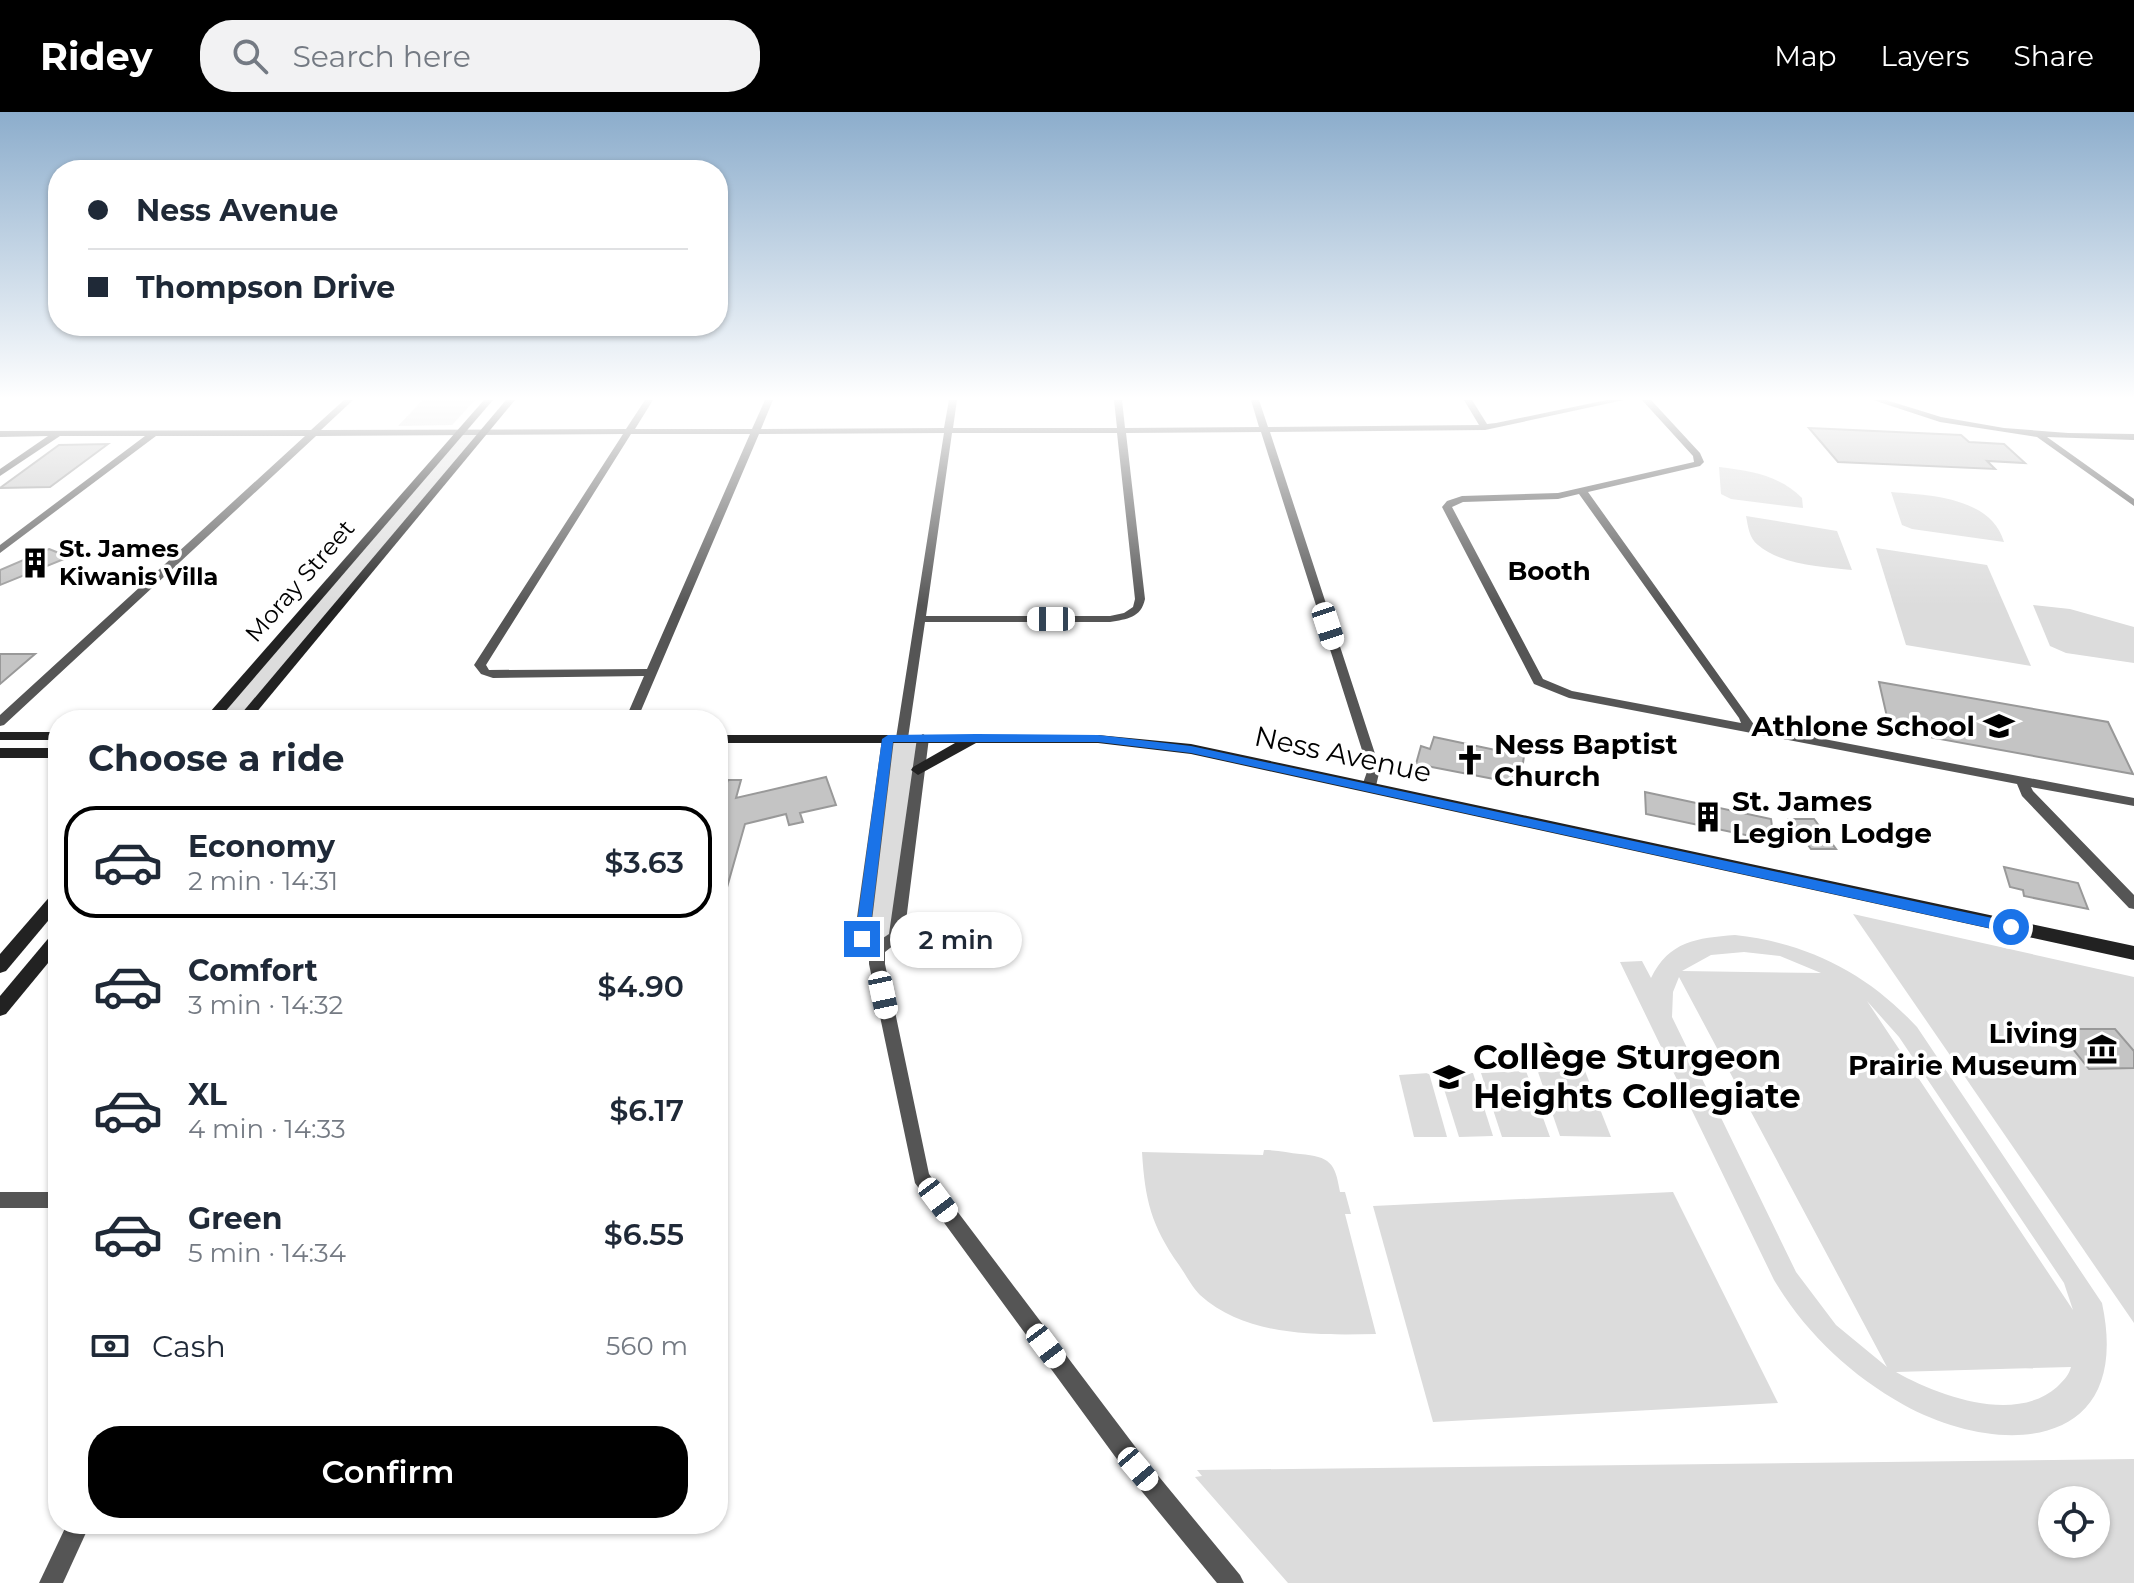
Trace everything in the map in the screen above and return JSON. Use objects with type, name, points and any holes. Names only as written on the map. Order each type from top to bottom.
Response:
[{"type":"main road","name":"Moray Street","points":[[219,710],[428,469]]},
{"type":"main road","name":"Moray Street","points":[[251,710],[453,469]]},
{"type":"main road","points":[[0,736],[48,736]]},
{"type":"main road","name":"Ness Avenue","points":[[728,739],[976,737],[1138,742],[1220,755],[1369,786],[2134,953]]},
{"type":"main road","points":[[918,770],[976,737]]},
{"type":"main road","points":[[0,753],[48,753]]},
{"type":"main road","points":[[0,966],[48,910]]},
{"type":"main road","points":[[0,1009],[48,951]]},
{"type":"street","points":[[0,550],[108,469]]},
{"type":"street","points":[[0,722],[274,469]]},
{"type":"street","points":[[606,469],[480,665],[485,672],[493,674],[652,672]]},
{"type":"street","points":[[635,710],[741,469]]},
{"type":"street","points":[[877,950],[862,939],[895,738],[920,619],[943,469]]},
{"type":"street","points":[[920,619],[1110,619],[1127,616],[1138,608],[1140,599],[1125,469]]},
{"type":"street","points":[[1277,469],[1374,769],[1369,786]]},
{"type":"street","points":[[1543,498],[1681,469]]},
{"type":"street","points":[[2085,469],[2134,503]]},
{"type":"street","points":[[1582,491],[1750,729]]},
{"type":"street","points":[[1597,511],[1577,502],[1543,498],[1462,499],[1447,507],[1538,681],[1569,694],[2134,802]]},
{"type":"street","points":[[877,950],[896,937],[923,738]]},
{"type":"street","points":[[2022,780],[2027,793],[2134,904]]},
{"type":"street","points":[[877,950],[877,964],[921,1177],[1138,1469],[1232,1583]]},
{"type":"street","points":[[0,1200],[48,1200]]},
{"type":"street","points":[[51,1583],[74,1534]]},
{"type":"shaded area","points":[[428,469],[453,469],[251,710],[219,710]]},
{"type":"shaded area","points":[[1719,469],[1728,469],[1784,484],[1802,498],[1803,508],[1731,499],[1721,494]]},
{"type":"shaded area","points":[[1891,492],[1940,497],[1973,507],[1997,527],[2004,542],[1902,525]]},
{"type":"shaded area","points":[[1746,516],[1837,531],[1852,570],[1803,564],[1767,552],[1753,539]]},
{"type":"shaded area","points":[[1876,548],[1987,565],[2031,666],[1906,645]]},
{"type":"shaded area","points":[[2033,605],[2070,609],[2134,627],[2134,663],[2066,653],[2050,646]]},
{"type":"shaded area","points":[[923,738],[896,937],[877,950],[862,939],[888,739]]},
{"type":"shaded area","name":"Living Prairie Museum","points":[[1853,914],[2134,977],[2134,1323]]},
{"type":"shaded area","points":[[1735,935],[1787,945],[1835,964],[1878,991],[1917,1027],[2102,1303],[2107,1353],[2098,1390],[2078,1415],[2050,1430],[2016,1435],[1979,1432],[1941,1422],[1904,1405],[1865,1380],[1830,1351],[1800,1318],[1774,1280],[1620,962],[1642,961],[1651,978],[1666,956],[1675,949],[1696,940]],"holes":[[[1744,952],[1780,956],[1821,973],[1682,971],[1711,955]],[[1679,977],[1887,1367],[1836,1325],[1796,1272],[1672,1017],[1673,992]],[[1867,1001],[1899,1037],[2064,1283],[2073,1310]],[[2071,1367],[2057,1387],[2040,1398],[2020,1404],[1999,1405],[1954,1397],[1896,1372]]]},
{"type":"shaded area","points":[[1526,1071],[1550,1137],[1502,1137],[1481,1073]]},
{"type":"shaded area","points":[[1585,1071],[1611,1137],[1560,1136],[1538,1072]]},
{"type":"shaded area","points":[[1429,1073],[1447,1137],[1414,1137],[1399,1075]]},
{"type":"shaded area","points":[[1439,1073],[1473,1073],[1493,1136],[1459,1137]]},
{"type":"shaded area","points":[[1264,1150],[1318,1157],[1325,1159],[1333,1168],[1340,1192],[1345,1192],[1351,1214],[1345,1214],[1376,1334],[1284,1331],[1239,1319],[1218,1309],[1200,1295],[1169,1251],[1151,1212],[1142,1152],[1263,1155]]},
{"type":"shaded area","points":[[1673,1192],[1778,1403],[1433,1422],[1373,1206]]},
{"type":"shaded area","points":[[2134,1459],[2134,1583],[1288,1583],[1195,1477],[1202,1476],[1197,1470]]},
{"type":"building","points":[[27,469],[75,469],[50,487],[0,488]]},
{"type":"building","name":"St. James Kiwanis Villa","points":[[49,549],[69,557],[0,585],[0,570]]},
{"type":"building","points":[[0,654],[35,654],[0,684]]},
{"type":"building","name":"Athlone School","points":[[1879,682],[2108,722],[2133,774],[1890,730]]},
{"type":"building","name":"Ness Baptist Church","points":[[1434,737],[1524,756],[1520,784],[1416,764],[1421,746],[1430,749]]},
{"type":"building","points":[[826,777],[836,805],[800,813],[803,822],[789,825],[786,814],[745,824],[728,884],[728,780],[741,780],[736,798]]},
{"type":"building","name":"St. James Legion Lodge","points":[[1645,792],[1771,819],[1774,841],[1646,814]]},
{"type":"building","points":[[1789,819],[1814,819],[1836,849],[1811,849]]},
{"type":"building","points":[[2004,867],[2078,883],[2088,909],[2024,896],[2023,890],[2010,887]]},
{"type":"building","name":"Living Prairie Museum","points":[[2057,1029],[2115,1029],[2134,1051],[2134,1068],[2089,1069]]},
{"type":"place","name":"St. James Kiwanis Villa","points":[[35,563]]},
{"type":"place","name":"Athlone School","points":[[1999,726]]},
{"type":"place","name":"Ness Baptist Church","points":[[1470,760]]},
{"type":"place","name":"St. James Legion Lodge","points":[[1708,817]]},
{"type":"place","name":"Living Prairie Museum","points":[[2102,1049]]},
{"type":"place","name":"Collège Sturgeon Heights Collegiate","points":[[1449,1077]]},
{"type":"district","name":"Booth","points":[[1549,571]]},
{"type":"route","points":[[862,939],[888,739],[976,737],[1098,739],[1191,749],[2011,927]]}]
